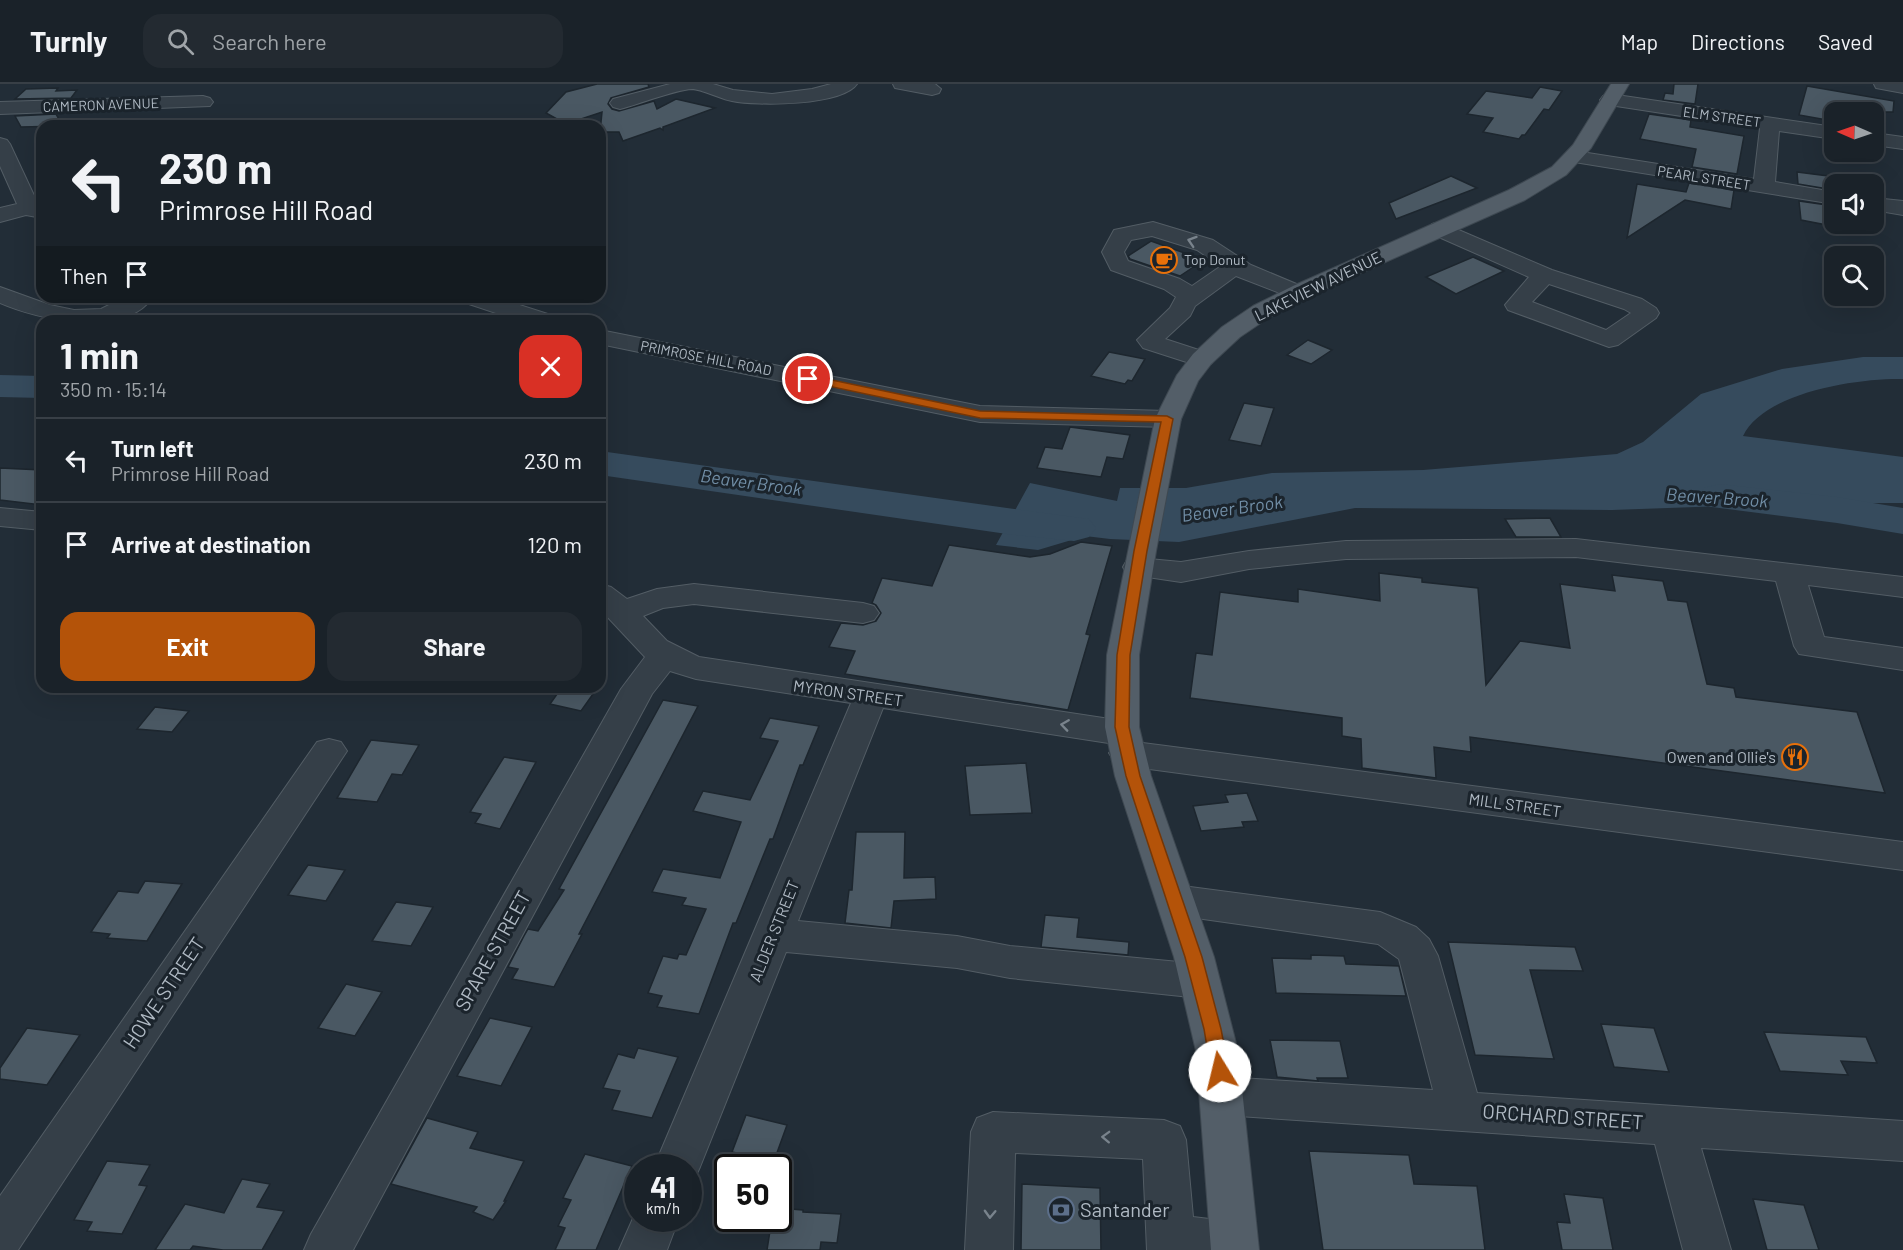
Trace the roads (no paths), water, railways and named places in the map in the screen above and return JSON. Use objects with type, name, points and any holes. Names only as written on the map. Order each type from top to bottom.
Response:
[{"type":"main road","name":"LAKEVIEW AVENUE","points":[[1234,1247],[1223,1096],[1217,1051],[1200,981],[1125,743],[1122,669],[1139,559],[1167,419],[1186,380],[1202,359],[1245,323],[1298,293],[1534,187],[1559,171],[1575,157],[1615,92]]},
{"type":"street","name":"CAMERON AVENUE","points":[[0,108],[203,111],[212,84]]},
{"type":"street","points":[[620,103],[691,84]]},
{"type":"street","points":[[697,84],[724,93],[764,98],[808,95],[848,84]]},
{"type":"street","points":[[902,84],[932,89]]},
{"type":"street","points":[[1883,84],[1903,87]]},
{"type":"street","name":"ELM STREET","points":[[1615,92],[1824,131]]},
{"type":"street","points":[[1764,187],[1770,123]]},
{"type":"street","points":[[1884,140],[1903,143]]},
{"type":"street","points":[[0,144],[35,209],[0,215]]},
{"type":"street","name":"PEARL STREET","points":[[1575,157],[1824,196]]},
{"type":"street","points":[[1884,205],[1903,208]]},
{"type":"street","points":[[1192,297],[1172,284],[1119,265],[1113,252],[1122,235],[1154,229],[1204,245],[1243,270],[1298,293]]},
{"type":"street","points":[[1440,229],[1544,275]]},
{"type":"street","points":[[1202,359],[1152,343],[1149,340],[1182,311],[1185,302],[1232,269],[1243,270]]},
{"type":"street","points":[[0,294],[62,315]]},
{"type":"street","points":[[100,315],[116,313],[132,303]]},
{"type":"street","points":[[490,303],[526,315]]},
{"type":"street","name":"PRIMROSE HILL ROAD","points":[[606,338],[980,414],[1167,419]]},
{"type":"street","points":[[0,517],[36,520]]},
{"type":"street","points":[[1139,559],[1192,571],[1248,560],[1346,550],[1576,548],[1903,587]]},
{"type":"street","points":[[1789,574],[1810,646],[1903,659]]},
{"type":"street","points":[[612,603],[694,594],[863,613]]},
{"type":"street","name":"MYRON STREET","points":[[612,603],[650,644],[664,655],[684,665],[709,671],[871,696],[1125,743]]},
{"type":"street","name":"SPARE STREET","points":[[327,1250],[638,689],[664,655]]},
{"type":"street","name":"ALDER STREET","points":[[682,1154],[871,696]]},
{"type":"street","name":"MILL STREET","points":[[1125,743],[1903,856]]},
{"type":"street","name":"HOWE STREET","points":[[0,1236],[329,750]]},
{"type":"street","points":[[1175,900],[1380,928],[1405,939],[1413,946],[1418,956],[1460,1110]]},
{"type":"street","points":[[772,935],[957,952],[1010,962],[1200,981]]},
{"type":"street","name":"ORCHARD STREET","points":[[1223,1096],[1903,1141]]},
{"type":"street","points":[[1672,1124],[1707,1250]]},
{"type":"street","points":[[989,1250],[993,1132],[1164,1140],[1171,1243],[1234,1247]]},
{"type":"street","points":[[643,1250],[650,1232]]},
{"type":"water","points":[[1863,357],[1903,357],[1903,379],[1838,385],[1791,398],[1771,408],[1754,421],[1743,436],[1903,457],[1903,503],[1804,503],[1612,510],[1355,508],[1179,542],[1085,536],[1038,550],[996,545],[1030,483],[1117,501],[1120,488],[1186,488],[1272,473],[1423,470],[1617,454],[1643,442],[1701,394],[1782,369]]},
{"type":"waterway","name":"Beaver Brook","points":[[0,386],[36,387]]},
{"type":"waterway","name":"Beaver Brook","points":[[606,464],[1007,521],[1074,528]]},
{"type":"waterway","name":"Beaver Brook","points":[[1719,497],[1837,510],[1903,521]]},
{"type":"place","name":"Top Donut","points":[[1164,260]]},
{"type":"place","name":"Owen and Ollie's","points":[[1795,757]]},
{"type":"place","name":"Santander","points":[[1061,1210]]}]
